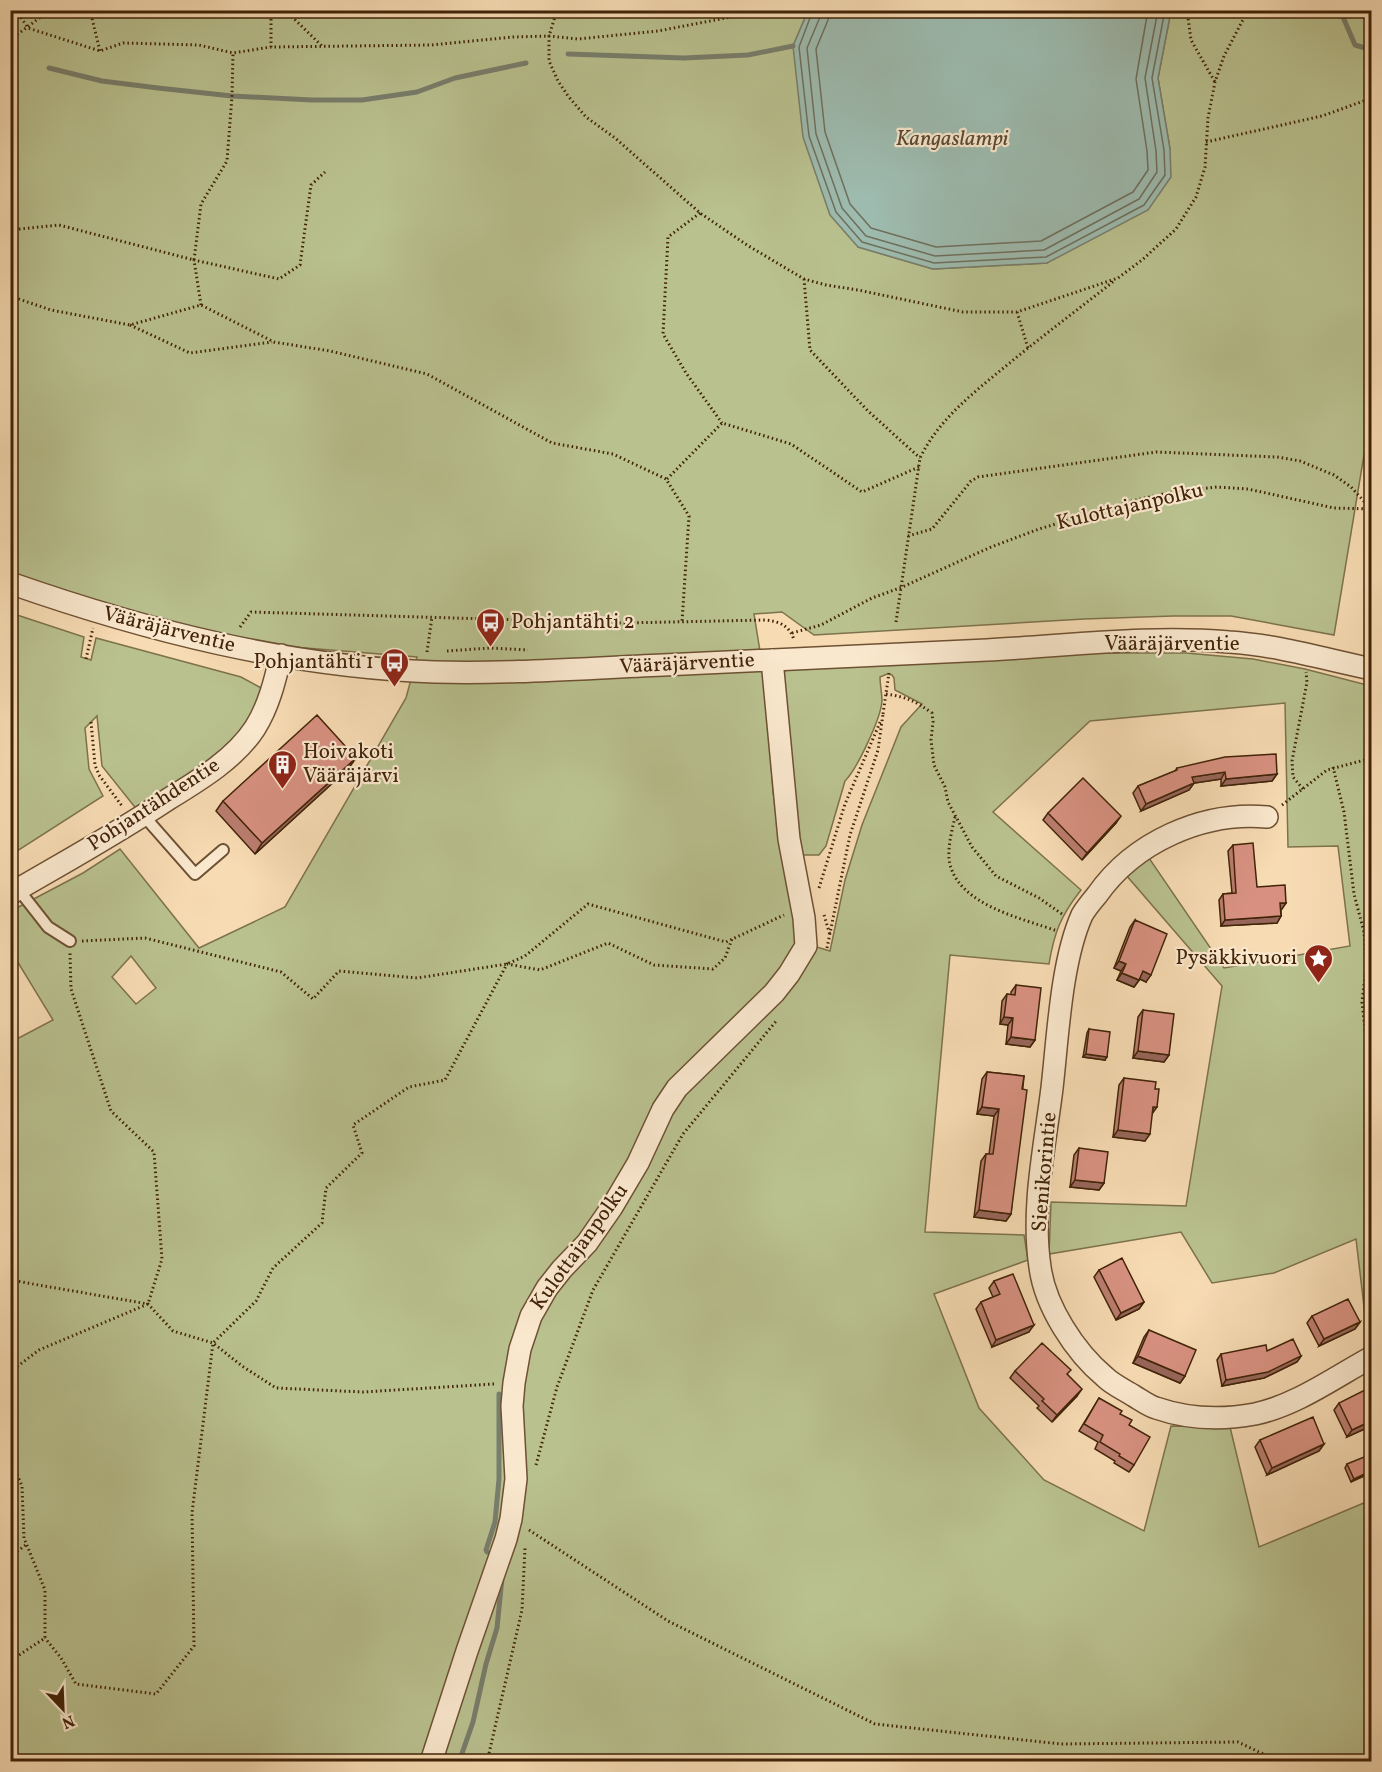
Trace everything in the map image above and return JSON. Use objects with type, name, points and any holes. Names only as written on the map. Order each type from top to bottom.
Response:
[{"type":"street","name":"Vääräjärventie","points":[[10,583],[104,614],[220,644],[310,662],[437,672],[772,660],[1116,642],[1227,641],[1267,646],[1371,669]]},
{"type":"street","name":"Pohjantähdentie","points":[[15,892],[139,819],[199,780],[232,753],[254,729],[269,698],[281,655]]},
{"type":"street","name":"Kulottajanpolku","points":[[431,1761],[506,1539],[518,1524],[512,1406],[514,1383],[531,1316],[547,1288],[562,1269],[588,1244],[600,1226],[628,1181],[663,1109],[677,1088],[774,993],[806,946],[803,915],[789,839],[772,660]]},
{"type":"street","name":"Sienikorintie","points":[[1267,817],[1247,815],[1222,818],[1182,829],[1151,845],[1124,865],[1102,886],[1083,915],[1067,963],[1037,1210],[1040,1268],[1055,1313],[1076,1347],[1106,1379],[1155,1408],[1193,1416],[1224,1419],[1258,1413],[1299,1398],[1371,1356]]},
{"type":"lane","points":[[139,819],[195,874],[223,850]]},
{"type":"lane","points":[[15,892],[48,927],[70,941]]},
{"type":"path","points":[[16,10],[28,28],[100,51],[123,43],[134,43],[198,45],[232,53],[271,47],[431,45],[513,36],[578,39],[658,31],[736,16],[747,10]]},
{"type":"path","points":[[10,40],[50,10]]},
{"type":"path","points":[[90,10],[100,51]]},
{"type":"path","points":[[271,10],[271,47]]},
{"type":"path","points":[[285,10],[324,48]]},
{"type":"path","points":[[557,10],[549,36],[549,61],[558,81],[586,117],[660,176],[700,213],[747,245],[804,279],[963,312],[1017,312],[1118,278]]},
{"type":"path","points":[[1187,10],[1191,40],[1215,82]]},
{"type":"path","points":[[896,622],[920,458],[929,440],[946,419],[982,385],[1142,260],[1176,229],[1196,197],[1205,167],[1208,118],[1215,82],[1224,56],[1248,10]]},
{"type":"path","points":[[201,305],[194,260],[201,204],[227,161],[232,96],[232,53]]},
{"type":"path","points":[[1206,142],[1322,116],[1371,98]]},
{"type":"path","points":[[10,230],[59,225],[194,260],[279,279],[300,266],[311,184],[326,172]]},
{"type":"path","points":[[700,213],[668,237],[663,334],[686,373],[722,423],[791,444],[862,492],[919,466]]},
{"type":"path","points":[[804,279],[810,350],[868,411],[920,458]]},
{"type":"path","points":[[10,296],[51,310],[130,325],[190,353],[274,342],[330,351],[428,374],[552,443],[613,454],[666,479],[689,516],[682,622]]},
{"type":"path","points":[[130,325],[201,305],[274,342]]},
{"type":"path","points":[[1017,312],[1028,348]]},
{"type":"path","points":[[666,479],[722,423]]},
{"type":"path","points":[[908,536],[932,529],[971,482],[978,477],[1156,452],[1276,457],[1300,461],[1334,475],[1351,487],[1371,509]]},
{"type":"path","name":"Kulottajanpolku","points":[[792,633],[821,625],[872,598],[1039,529],[1132,501],[1172,492],[1217,487],[1248,489],[1334,508],[1371,509]]},
{"type":"path","points":[[237,631],[251,612],[624,623],[777,621],[792,633],[796,658]]},
{"type":"path","points":[[427,654],[432,617]]},
{"type":"path","points":[[86,659],[93,628]]},
{"type":"path","points":[[421,654],[490,648],[537,652]]},
{"type":"path","points":[[1303,789],[1293,777],[1292,761],[1307,682],[1306,666]]},
{"type":"path","points":[[823,958],[832,928],[850,836],[878,750],[889,670]]},
{"type":"path","points":[[886,694],[906,697],[932,713],[931,740],[934,765],[945,787],[948,802],[972,847],[996,876],[1039,898],[1078,930]]},
{"type":"path","points":[[10,1372],[39,1350],[148,1304],[162,1259],[154,1152],[111,1112],[71,989],[70,941],[145,938],[281,972],[313,999],[339,971],[417,978],[507,964],[525,956],[588,904],[726,942],[803,915],[814,903],[845,804],[883,714]]},
{"type":"path","points":[[91,722],[95,765],[99,775],[139,819]]},
{"type":"path","points":[[1267,817],[1327,770],[1371,758]]},
{"type":"path","points":[[1334,767],[1344,812],[1354,894],[1364,932],[1366,968],[1362,1002],[1371,1091]]},
{"type":"path","points":[[955,815],[949,857],[951,870],[973,896],[995,909],[1020,919],[1078,930]]},
{"type":"path","points":[[507,964],[540,970],[608,943],[654,965],[713,969],[725,958],[732,939]]},
{"type":"path","points":[[10,1458],[22,1486],[24,1538],[45,1590],[45,1638],[61,1658],[76,1684],[156,1694],[194,1646],[192,1512],[213,1342],[256,1300],[273,1268],[322,1223],[326,1188],[362,1153],[353,1125],[409,1087],[445,1080],[507,964]]},
{"type":"path","points":[[534,1473],[556,1387],[593,1290],[683,1134],[781,1015]]},
{"type":"path","points":[[10,1280],[148,1304],[173,1331],[213,1342],[276,1388],[363,1392],[514,1383]]},
{"type":"path","points":[[487,1761],[522,1610],[518,1524]]},
{"type":"path","points":[[518,1524],[668,1621],[875,1724],[1061,1744],[1238,1742],[1280,1761]]},
{"type":"path","points":[[10,1557],[27,1544]]},
{"type":"path","points":[[10,1661],[45,1638]]},
{"type":"green space","points":[[11,11],[808,11],[793,46],[858,247],[933,269],[1047,263],[1170,149],[1158,78],[1171,11],[1371,11],[1371,413],[1334,635],[1231,616],[1173,616],[814,635],[782,612],[754,614],[765,682],[773,791],[780,845],[810,945],[830,951],[845,880],[862,825],[901,727],[922,704],[895,690],[892,675],[887,674],[880,677],[881,709],[862,755],[845,781],[826,846],[819,855],[803,855],[798,852],[782,675],[786,670],[1102,653],[1186,653],[1253,659],[1305,669],[1371,686],[1371,1332],[1365,1315],[1356,1239],[1274,1273],[1212,1283],[1181,1232],[1049,1254],[1051,1202],[1186,1206],[1222,986],[1126,875],[1149,858],[1224,968],[1350,946],[1338,846],[1288,847],[1285,703],[1090,721],[993,812],[1081,890],[1059,925],[1049,964],[950,955],[925,1232],[1024,1235],[1028,1260],[934,1294],[979,1408],[1044,1480],[1144,1531],[1171,1426],[1230,1427],[1259,1547],[1371,1500],[1371,1761],[11,1761],[11,1042],[53,1020],[11,951],[11,911],[83,873],[120,849],[199,948],[285,907],[406,698],[417,657],[293,647],[160,622],[56,590],[11,573]],"holes":[[[131,956],[156,988],[136,1004],[112,977]]]},
{"type":"green space","points":[[11,613],[84,637],[81,657],[91,660],[96,638],[241,677],[263,689],[244,727],[229,744],[193,774],[138,811],[102,766],[97,716],[85,728],[89,769],[103,796],[11,855]]},
{"type":"water","name":"Kangaslampi","points":[[808,11],[1171,11],[1158,78],[1170,149],[1171,177],[1148,210],[1047,263],[933,269],[858,247],[830,215],[803,137],[793,46]]},
{"type":"building","name":"Hoivakoti Vääräjärvi","points":[[317,715],[356,758],[262,843],[223,801]]},
{"type":"building","points":[[1276,754],[1277,774],[1226,779],[1225,772],[1192,777],[1194,783],[1146,804],[1138,786],[1177,770],[1177,768],[1225,757]]},
{"type":"building","points":[[1083,778],[1121,816],[1087,853],[1048,813]]},
{"type":"building","points":[[1253,843],[1257,887],[1285,885],[1286,903],[1280,903],[1281,916],[1225,920],[1223,894],[1236,893],[1233,845]]},
{"type":"building","points":[[1135,920],[1167,934],[1151,975],[1143,971],[1139,980],[1122,973],[1126,964],[1119,961]]},
{"type":"building","points":[[1016,985],[1041,988],[1035,1040],[1011,1037],[1013,1018],[1004,1017],[1007,994],[1015,995]]},
{"type":"building","points":[[1143,1010],[1174,1014],[1169,1055],[1138,1051]]},
{"type":"building","points":[[1089,1029],[1110,1032],[1107,1057],[1086,1054]]},
{"type":"building","points":[[987,1072],[1024,1076],[1022,1089],[1027,1090],[1011,1214],[979,1210],[986,1154],[993,1154],[999,1109],[982,1107]]},
{"type":"building","points":[[1124,1078],[1156,1082],[1155,1089],[1159,1089],[1157,1107],[1153,1107],[1150,1134],[1118,1130]]},
{"type":"building","points":[[1079,1148],[1108,1152],[1104,1183],[1075,1180]]},
{"type":"building","points":[[1122,1258],[1144,1302],[1121,1313],[1099,1270]]},
{"type":"building","points":[[1013,1274],[1034,1325],[996,1340],[981,1302],[1000,1294],[994,1281]]},
{"type":"building","points":[[1348,1299],[1360,1322],[1324,1339],[1312,1316]]},
{"type":"building","points":[[1149,1330],[1196,1350],[1185,1376],[1138,1356]]},
{"type":"building","points":[[1293,1339],[1301,1356],[1268,1372],[1226,1380],[1221,1354],[1266,1345],[1267,1351]]},
{"type":"building","points":[[1042,1343],[1071,1370],[1067,1374],[1082,1389],[1057,1415],[1015,1371]]},
{"type":"building","points":[[1371,1387],[1371,1421],[1352,1430],[1339,1403]]},
{"type":"building","points":[[1099,1398],[1122,1411],[1120,1414],[1132,1420],[1129,1425],[1150,1437],[1134,1465],[1100,1442],[1103,1435],[1084,1424]]},
{"type":"building","points":[[1313,1417],[1324,1444],[1272,1468],[1260,1440]]},
{"type":"building","points":[[1369,1455],[1371,1471],[1354,1479],[1347,1464]]},
{"type":"waterway","points":[[1340,10],[1355,45],[1372,50]]},
{"type":"waterway","points":[[10,33],[14,34]]},
{"type":"waterway","points":[[568,54],[684,58],[748,55],[793,46]]},
{"type":"waterway","points":[[49,68],[102,81],[232,96],[362,100],[417,92],[455,78],[526,63]]},
{"type":"waterway","points":[[487,1552],[495,1522],[499,1479],[499,1394]]},
{"type":"waterway","points":[[459,1762],[473,1722],[497,1628],[502,1578]]},
{"type":"place","name":"Pohjantähti 2","points":[[490,648]]},
{"type":"place","name":"Pohjantähti 1","points":[[395,688]]},
{"type":"place","name":"Hoivakoti Vääräjärvi","points":[[282,790]]},
{"type":"place","name":"Pysäkkivuori","points":[[1318,984]]}]
